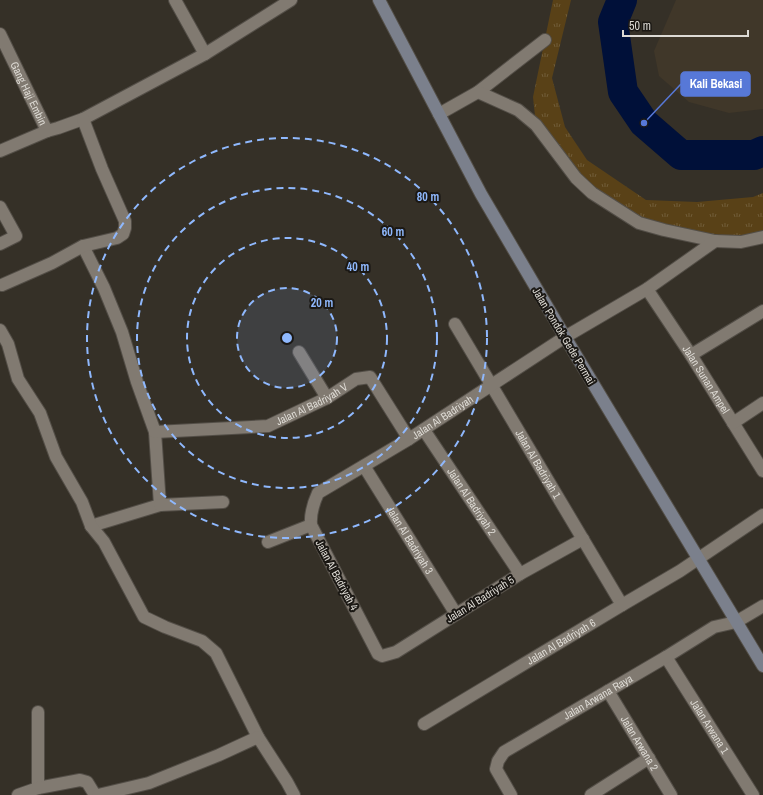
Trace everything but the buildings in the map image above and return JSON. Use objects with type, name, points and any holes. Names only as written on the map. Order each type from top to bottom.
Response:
[{"type":"street","points":[[175,0],[205,54]]},
{"type":"street","name":"Jalan Pondok Gede Permai","points":[[379,0],[481,194],[565,337],[763,666]]},
{"type":"street","points":[[0,151],[47,131],[83,119],[205,54],[284,2]]},
{"type":"street","name":"Gang Haji Embin","points":[[0,34],[47,131]]},
{"type":"street","points":[[439,114],[478,92],[546,40]]},
{"type":"street","points":[[478,92],[518,110],[536,125],[576,178],[592,193],[639,223],[716,241],[741,242],[763,237]]},
{"type":"street","points":[[1,284],[52,263],[82,246],[117,238],[123,234],[125,221],[102,169],[83,119]]},
{"type":"street","points":[[0,207],[16,236],[0,244]]},
{"type":"street","name":"Jalan Al Badriyah","points":[[311,525],[310,516],[313,503],[318,493],[424,430],[565,337],[647,289],[716,241]]},
{"type":"street","points":[[82,246],[104,288],[122,332],[137,382],[155,432],[160,505]]},
{"type":"street","name":"Jalan Sunan Ampel","points":[[647,289],[691,355],[763,471]]},
{"type":"street","points":[[691,355],[763,310]]},
{"type":"street","name":"Jalan Al Badriyah 1","points":[[455,324],[622,605]]},
{"type":"street","points":[[0,330],[4,347],[18,379],[40,413],[56,457],[82,502],[91,526],[104,542],[144,617],[165,627],[202,641],[216,653],[258,737],[294,795]]},
{"type":"street","points":[[299,352],[327,398]]},
{"type":"street","name":"Jalan Al Badriyah V","points":[[155,432],[268,426],[327,398],[356,379],[370,377],[409,439]]},
{"type":"street","points":[[733,423],[763,403]]},
{"type":"street","name":"Jalan Al Badriyah 2","points":[[424,430],[520,574]]},
{"type":"street","name":"Jalan Al Badriyah 3","points":[[364,466],[456,614]]},
{"type":"street","points":[[91,526],[160,505],[223,502]]},
{"type":"street","points":[[698,558],[763,515]]},
{"type":"street","points":[[268,542],[311,525]]},
{"type":"street","name":"Jalan Al Badriyah 4","points":[[311,525],[378,654]]},
{"type":"street","name":"Jalan Al Badriyah 5","points":[[378,654],[382,656],[396,652],[520,574],[583,539]]},
{"type":"street","name":"Jalan Al Badriyah 6","points":[[424,724],[680,571],[698,558]]},
{"type":"street","name":"Jalan Arwana Raya","points":[[511,795],[496,769],[498,761],[504,752],[608,692],[714,627],[736,622],[763,606]]},
{"type":"street","name":"Jalan Arwana 1","points":[[666,657],[753,795]]},
{"type":"street","name":"Jalan Arwana 2","points":[[608,692],[671,795]]},
{"type":"street","points":[[38,712],[38,788]]},
{"type":"street","points":[[18,795],[38,788],[80,780],[87,782],[96,795],[149,783],[219,756],[258,737]]},
{"type":"street","points":[[591,795],[649,758]]},
{"type":"shaded area","points":[[676,0],[763,0],[763,109],[729,113],[689,102],[659,76],[654,51]]},
{"type":"green space","points":[[553,0],[571,0],[552,78],[565,127],[587,160],[646,200],[697,202],[753,197],[763,193],[763,237],[741,242],[639,223],[592,193],[536,125],[533,97]]},
{"type":"waterway","points":[[622,0],[613,22],[623,92],[644,123],[681,155],[754,155],[763,151]]},
{"type":"place","name":"Kali Bekasi","points":[[644,123]]}]
